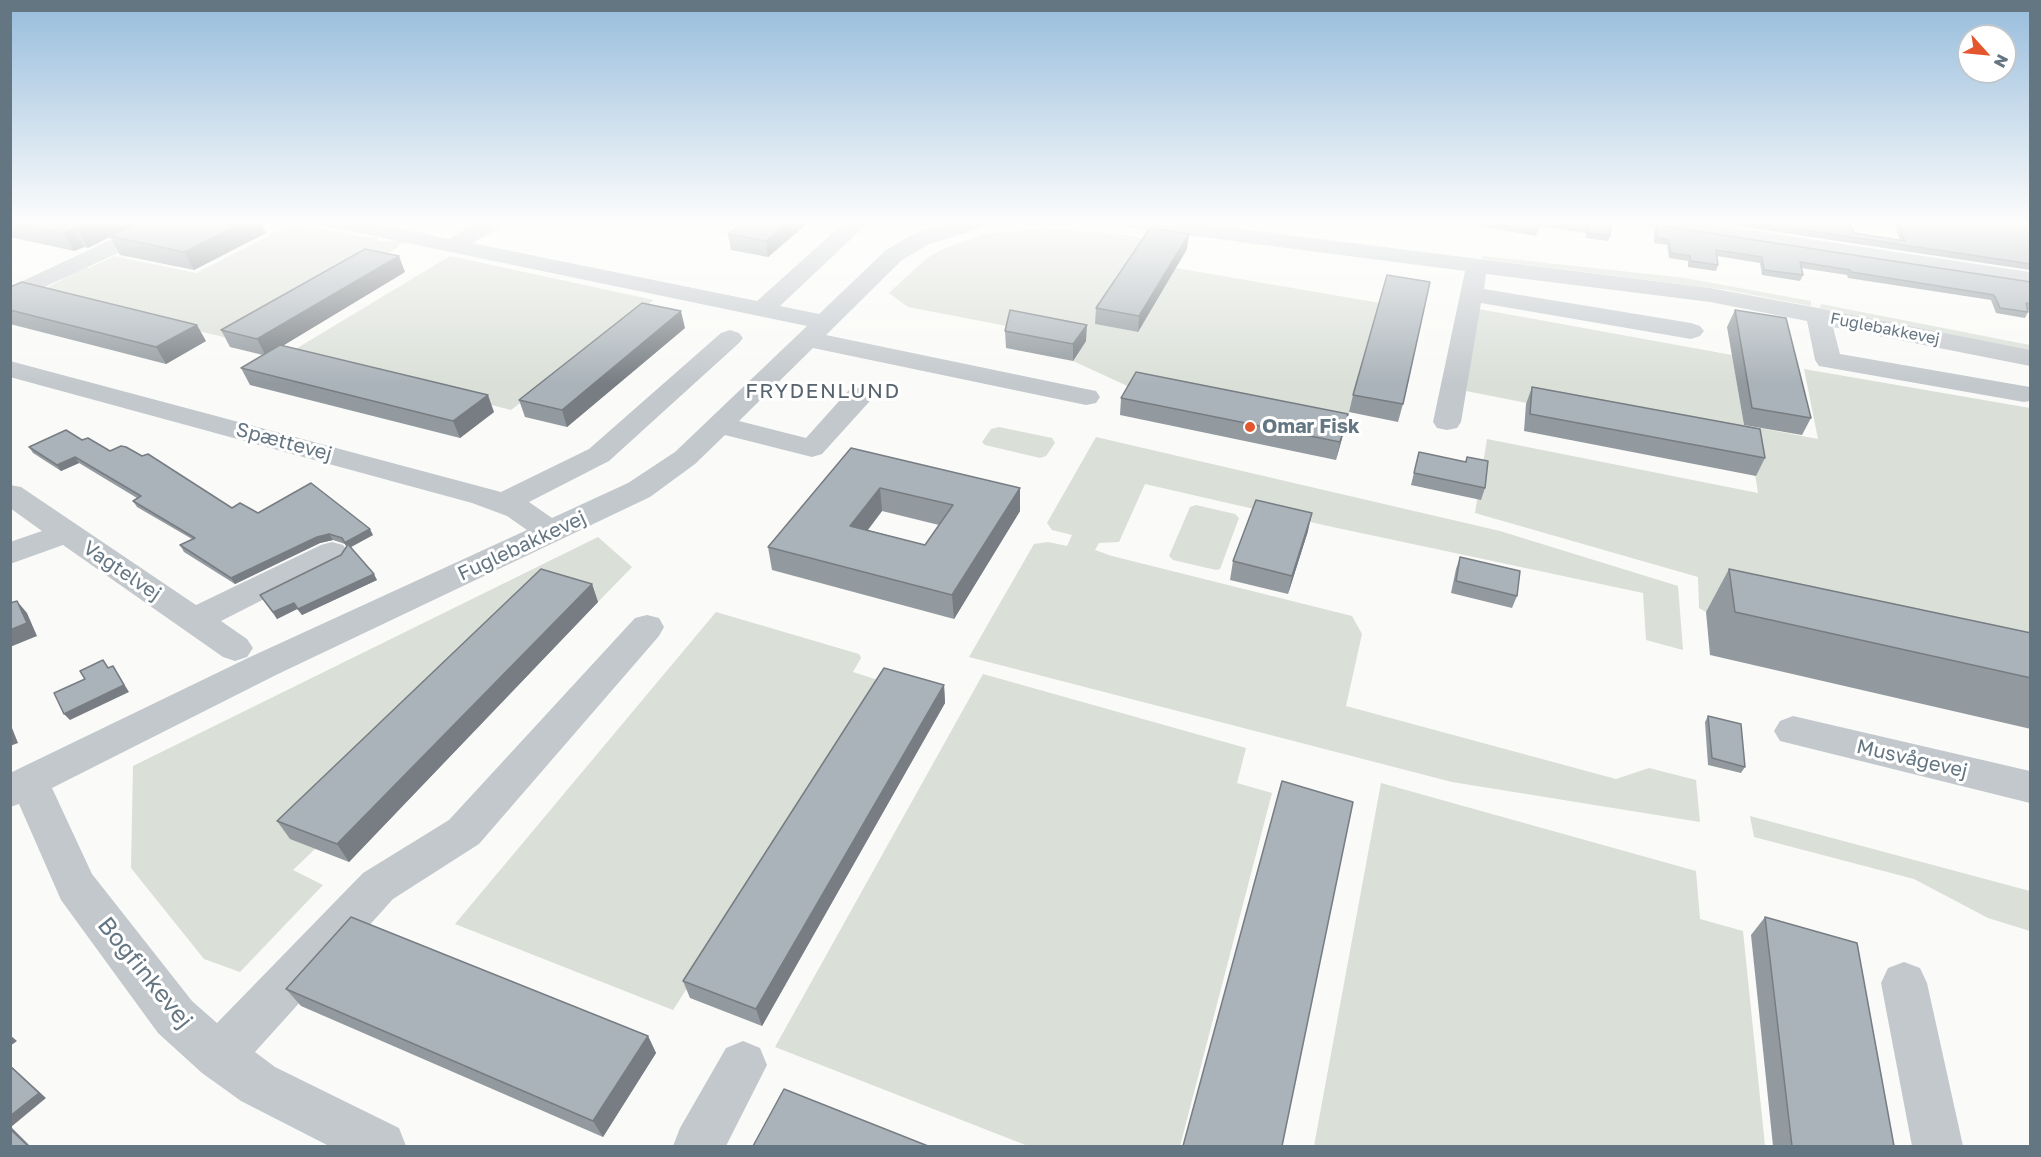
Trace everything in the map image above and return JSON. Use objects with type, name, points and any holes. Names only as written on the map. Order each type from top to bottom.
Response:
[{"type":"street","points":[[10,296],[52,276]]},
{"type":"street","points":[[600,276],[762,309],[815,330],[1086,397]]},
{"type":"street","points":[[762,309],[798,276]]},
{"type":"street","name":"Fuglebakkevej","points":[[20,786],[263,666],[639,490],[663,475],[719,425],[872,276]]},
{"type":"street","points":[[1447,422],[1474,276]]},
{"type":"street","name":"Fuglebakkevej","points":[[1562,276],[1710,295],[2031,358]]},
{"type":"street","points":[[2011,276],[2031,279]]},
{"type":"street","points":[[1471,294],[1691,331]]},
{"type":"street","points":[[1818,315],[1828,360],[2024,394]]},
{"type":"street","points":[[503,503],[599,455],[730,338]]},
{"type":"street","name":"Spættevej","points":[[10,369],[483,496],[518,509],[550,532]]},
{"type":"street","points":[[719,425],[812,448],[859,396]]},
{"type":"street","name":"Vagtelvej","points":[[10,494],[235,648]]},
{"type":"street","points":[[10,555],[66,533]]},
{"type":"street","points":[[195,620],[332,552]]},
{"type":"street","points":[[219,1056],[378,886],[464,831],[647,627]]},
{"type":"street","name":"Musvågevej","points":[[1793,731],[2031,787]]},
{"type":"street","name":"Bogfinkevej","points":[[20,786],[76,887],[175,1017],[219,1056],[258,1084],[381,1146]]},
{"type":"street","points":[[1904,983],[1938,1146]]},
{"type":"street","points":[[698,1146],[743,1065]]},
{"type":"shaded area","points":[[68,276],[344,276],[228,338],[37,293]]},
{"type":"shaded area","points":[[417,276],[543,276],[654,300],[511,410],[289,353]]},
{"type":"shaded area","points":[[907,276],[1127,276],[1096,324],[1138,332],[1171,276],[1223,276],[1380,303],[1344,431],[1134,389],[1073,361],[1085,341],[908,307],[889,293]]},
{"type":"shaded area","points":[[1616,276],[1685,278],[1811,301],[1811,306],[1727,290]]},
{"type":"shaded area","points":[[1821,304],[2030,345],[2030,351],[1820,308]]},
{"type":"shaded area","points":[[1479,309],[1732,355],[1744,425],[1818,439],[1804,369],[2030,408],[2030,684],[1706,612],[1699,608],[1698,577],[1475,513],[1487,439],[1758,493],[1751,447],[1466,391]]},
{"type":"shaded area","points":[[999,427],[1052,438],[1055,443],[1046,456],[1040,458],[985,445],[982,442],[991,429]]},
{"type":"shaded area","points":[[1096,437],[1500,531],[1678,586],[1683,650],[1646,640],[1643,593],[1328,526],[1145,484],[1119,542],[1099,543],[1095,550],[1352,616],[1362,634],[1346,706],[1616,779],[1649,768],[1696,780],[1700,822],[1452,782],[969,657],[1034,544],[1048,542],[1067,546],[1072,535],[1052,530],[1047,523]]},
{"type":"shaded area","points":[[1196,505],[1235,514],[1239,518],[1220,569],[1173,560],[1169,556],[1190,507]]},
{"type":"shaded area","points":[[598,537],[632,567],[598,602],[547,587],[315,849],[293,870],[323,885],[240,972],[204,959],[131,868],[133,766]]},
{"type":"shaded area","points":[[716,612],[859,654],[861,658],[853,672],[884,682],[673,1010],[455,924]]},
{"type":"shaded area","points":[[983,674],[1246,748],[1237,783],[1272,793],[1180,1146],[1028,1146],[775,1047]]},
{"type":"shaded area","points":[[1381,783],[1696,871],[1700,919],[1743,931],[1765,1146],[1314,1146]]},
{"type":"shaded area","points":[[1750,816],[2030,891],[2030,931],[1988,918],[1914,879],[1754,837]]},
{"type":"building","points":[[317,276],[365,276],[257,339],[221,330]]},
{"type":"building","points":[[1118,276],[1163,276],[1139,316],[1096,308]]},
{"type":"building","points":[[1387,276],[1430,282],[1403,404],[1353,395]]},
{"type":"building","points":[[1876,276],[1991,276],[2031,282],[2031,304],[2026,303],[2028,312],[2000,308],[1994,295]]},
{"type":"building","points":[[22,282],[197,325],[156,347],[10,310],[10,287]]},
{"type":"building","points":[[642,303],[681,311],[562,410],[519,400]]},
{"type":"building","points":[[1010,310],[1087,325],[1073,344],[1005,331]]},
{"type":"building","points":[[1735,310],[1786,318],[1811,418],[1752,408]]},
{"type":"building","points":[[280,345],[488,395],[453,421],[241,368]]},
{"type":"building","points":[[1136,372],[1348,414],[1340,442],[1121,398]]},
{"type":"building","points":[[1532,387],[1760,429],[1765,458],[1530,414]]},
{"type":"building","points":[[66,430],[82,440],[88,438],[110,451],[121,446],[142,456],[148,454],[232,508],[240,503],[258,513],[311,483],[370,529],[346,542],[374,574],[298,609],[294,603],[273,612],[260,595],[341,555],[347,546],[342,538],[329,534],[317,537],[231,578],[180,545],[195,538],[133,501],[141,496],[75,457],[57,465],[29,447]]},
{"type":"building","points":[[851,448],[1020,488],[952,595],[768,547]],"holes":[[[880,488],[953,505],[925,545],[850,526]]]},
{"type":"building","points":[[1419,452],[1466,462],[1467,457],[1488,461],[1485,488],[1414,473]]},
{"type":"building","points":[[1256,500],[1312,513],[1292,576],[1233,561]]},
{"type":"building","points":[[1460,557],[1520,571],[1517,596],[1456,581]]},
{"type":"building","points":[[541,569],[592,584],[337,844],[277,821]]},
{"type":"building","points":[[1729,569],[2031,633],[2031,678],[1735,612]]},
{"type":"building","points":[[17,601],[27,623],[10,630],[10,603]]},
{"type":"building","points":[[103,660],[108,668],[113,666],[124,685],[64,714],[54,693],[85,679],[80,671]]},
{"type":"building","points":[[884,668],[944,685],[756,1009],[683,981]]},
{"type":"building","points":[[1708,716],[1741,724],[1745,767],[1712,758]]},
{"type":"building","points":[[1282,781],[1353,802],[1282,1146],[1183,1146]]},
{"type":"building","points":[[351,917],[648,1036],[593,1121],[286,989]]},
{"type":"building","points":[[1765,917],[1857,943],[1894,1146],[1792,1146]]},
{"type":"building","points":[[10,1066],[39,1093],[10,1116]]},
{"type":"building","points":[[784,1089],[928,1146],[753,1146]]},
{"type":"building","points":[[10,1129],[28,1146],[10,1146]]},
{"type":"place","name":"Omar Fisk","points":[[1250,427]]},
{"type":"district","name":"FRYDENLUND","points":[[823,391]]}]
